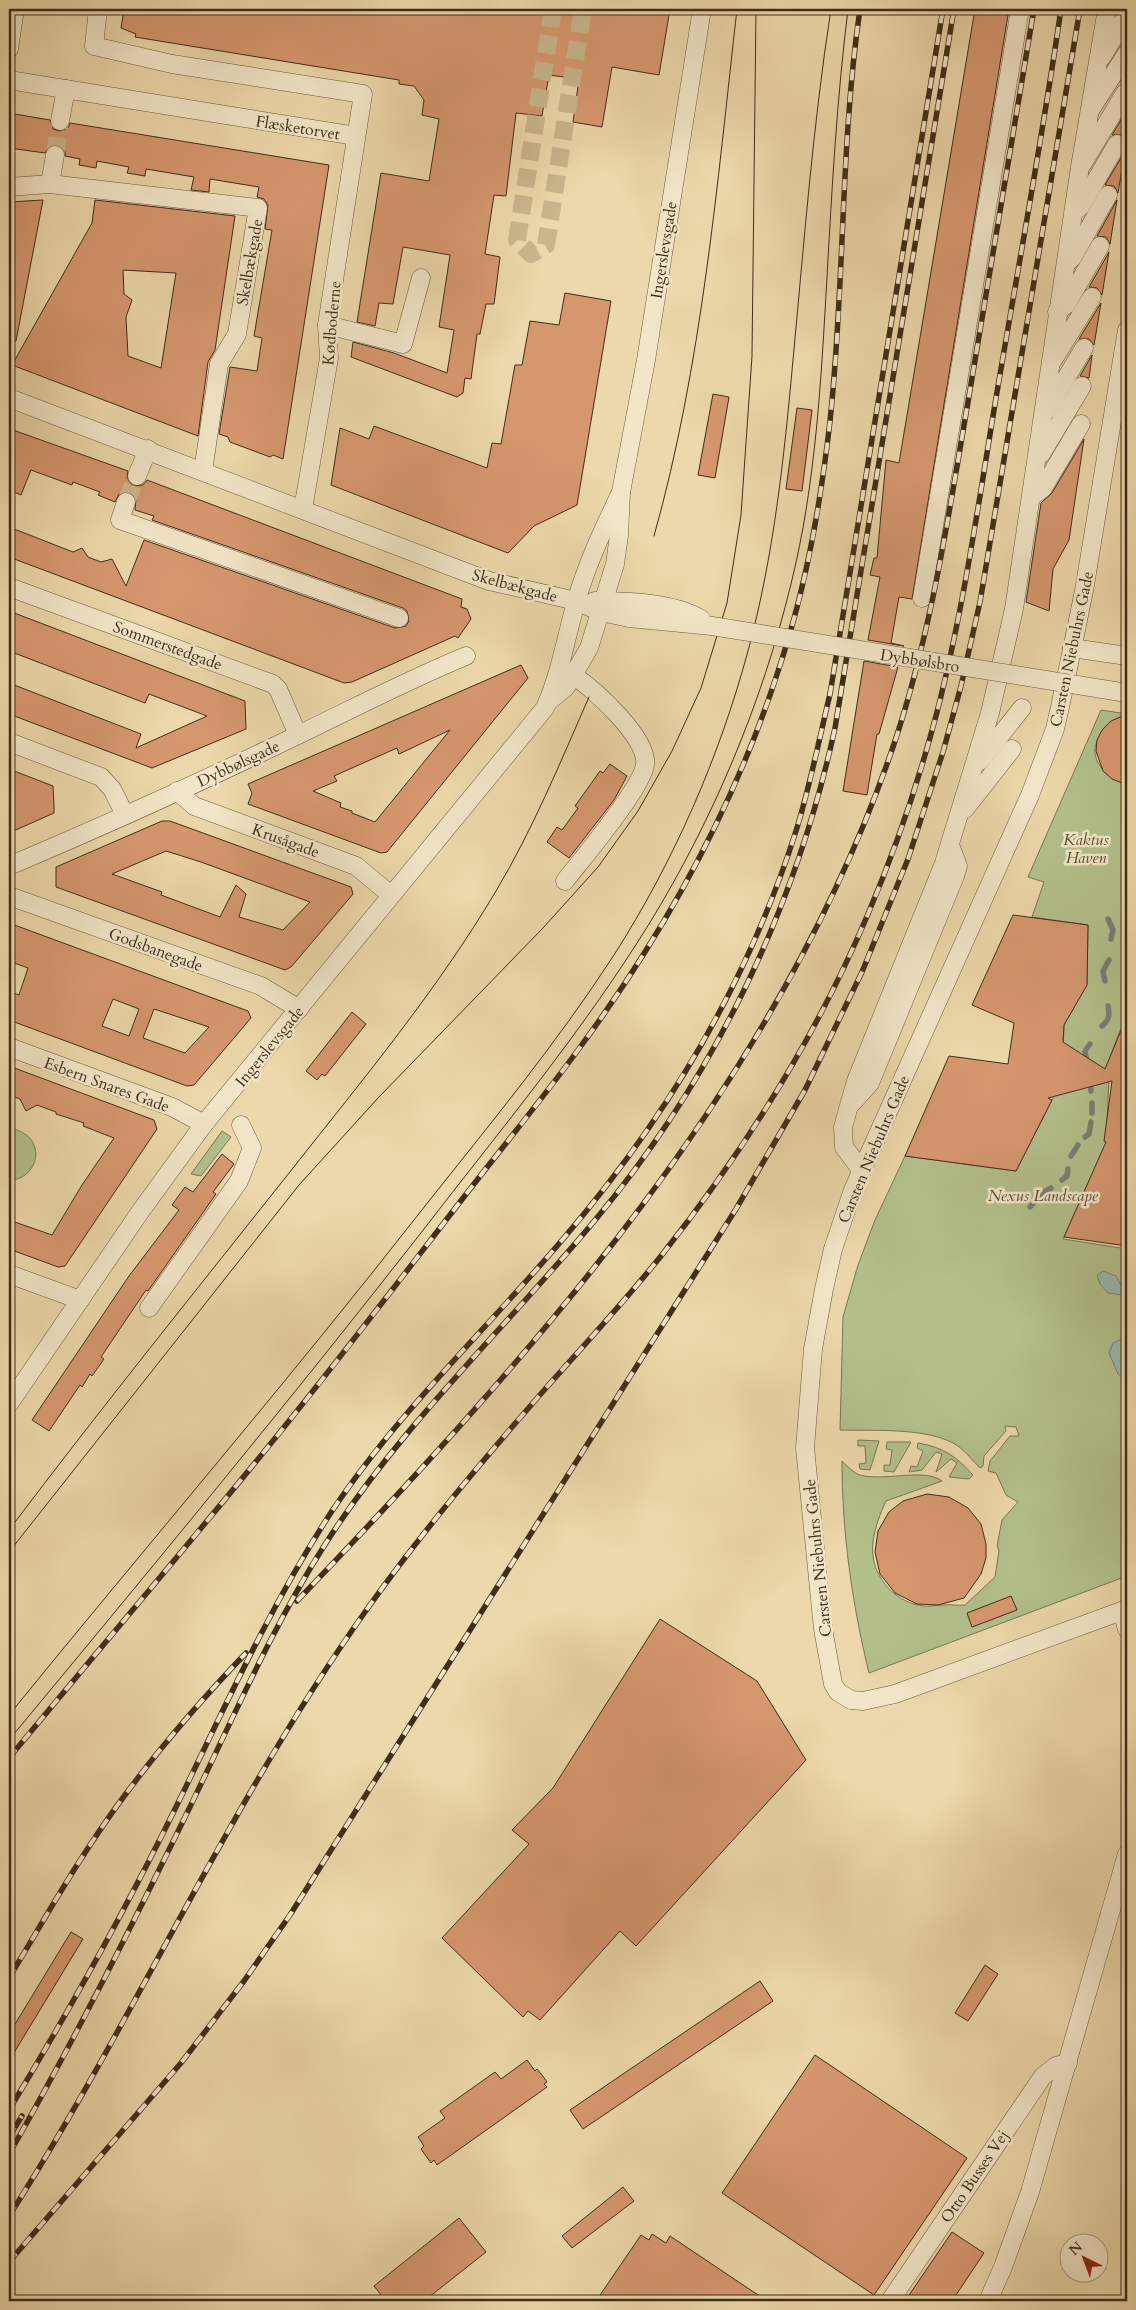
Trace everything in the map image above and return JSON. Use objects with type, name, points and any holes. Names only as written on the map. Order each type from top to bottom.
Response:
[{"type":"street","name":"Flæsketorvet","points":[[9,80],[356,136],[363,94],[172,64],[94,46],[98,9]]},
{"type":"street","name":"Ingerslevsgade","points":[[548,702],[566,687],[589,648],[615,564],[619,535],[621,492],[646,360],[702,9]]},
{"type":"street","points":[[922,598],[1020,9]]},
{"type":"street","points":[[862,1170],[844,1148],[843,1127],[856,1081],[950,845],[990,713],[1014,609],[1038,457],[1057,312],[1096,64],[1107,9]]},
{"type":"street","points":[[1096,64],[1127,15]]},
{"type":"street","points":[[9,49],[12,19]]},
{"type":"street","points":[[1089,112],[1127,53]]},
{"type":"street","points":[[60,121],[66,89]]},
{"type":"street","points":[[1080,167],[1089,156],[1126,93]]},
{"type":"street","name":"Kødboderne","points":[[303,509],[329,358],[327,325],[356,136]]},
{"type":"street","points":[[1073,214],[1081,206],[1117,144]]},
{"type":"street","points":[[50,184],[55,155]]},
{"type":"street","name":"Skelbækgade","points":[[9,187],[50,184],[258,208],[237,334],[218,364],[203,471]]},
{"type":"street","points":[[1065,265],[1072,258],[1108,196]]},
{"type":"street","points":[[1057,312],[1066,305],[1100,246]]},
{"type":"street","points":[[327,325],[403,344],[422,278]]},
{"type":"street","points":[[1050,363],[1058,354],[1092,297]]},
{"type":"street","name":"Carsten Niebuhrs Gade","points":[[1124,1610],[895,1694],[863,1701],[851,1700],[838,1692],[833,1684],[823,1629],[805,1448],[813,1349],[833,1250],[862,1170],[1030,795],[1054,729],[1072,648],[1127,330]]},
{"type":"street","points":[[1044,412],[1084,348]]},
{"type":"street","points":[[1038,457],[1045,449],[1082,386]]},
{"type":"street","name":"Skelbækgade","points":[[9,398],[148,449],[489,581],[576,601]]},
{"type":"street","points":[[1031,497],[1043,488],[1081,424]]},
{"type":"street","points":[[136,476],[148,449]]},
{"type":"street","name":"Ingerslevsgade","points":[[9,1404],[140,1212],[204,1124],[532,726],[548,702],[563,659],[576,601],[594,550],[621,492]]},
{"type":"street","points":[[126,502],[120,520],[399,618]]},
{"type":"street","name":"Sommerstedgade","points":[[9,587],[273,684],[278,689],[298,735]]},
{"type":"street","name":"Dybbølsbro","points":[[576,601],[602,607],[629,618],[712,626],[1127,693]]},
{"type":"street","points":[[1072,648],[1127,656]]},
{"type":"street","name":"Dybbølsgade","points":[[9,866],[177,791],[298,735],[403,683],[466,656]]},
{"type":"street","points":[[565,881],[638,783],[646,764],[644,751],[638,740],[604,702],[574,676]]},
{"type":"street","points":[[973,769],[1022,708]]},
{"type":"street","points":[[9,742],[102,777],[112,789],[124,815]]},
{"type":"street","points":[[958,817],[1012,749]]},
{"type":"street","name":"Krusågade","points":[[177,791],[194,806],[356,866],[391,895]]},
{"type":"street","name":"Godsbanegade","points":[[9,896],[261,986],[300,1008]]},
{"type":"street","name":"Esbern Snares Gade","points":[[9,1047],[172,1107],[204,1124]]},
{"type":"street","points":[[149,1308],[238,1181],[252,1148],[241,1125]]},
{"type":"street","points":[[9,1274],[80,1300]]},
{"type":"street","points":[[1124,1610],[1127,1630]]},
{"type":"street","points":[[988,2301],[1020,2224],[1127,1854]]},
{"type":"street","name":"Otto Busses Vej","points":[[890,2301],[1043,2076],[1056,2066],[1068,2063]]},
{"type":"green space","points":[[1101,710],[1127,714],[1127,716],[1122,717],[1101,735],[1097,741],[1095,755],[1107,774],[1127,783],[1127,1012],[1110,1057],[1106,1144],[1063,1239],[1127,1249],[1127,1576],[869,1673],[849,1568],[842,1488],[842,1461],[857,1474],[867,1476],[924,1475],[942,1481],[886,1501],[874,1536],[873,1553],[875,1565],[885,1584],[902,1599],[925,1606],[965,1605],[995,1577],[999,1551],[997,1546],[1002,1520],[1018,1502],[1006,1495],[996,1473],[988,1471],[990,1461],[1010,1436],[1019,1436],[1016,1427],[1005,1426],[1006,1431],[984,1456],[983,1466],[980,1468],[958,1446],[933,1436],[901,1431],[840,1430],[843,1317],[858,1265],[875,1220],[905,1156],[1016,1171],[1054,1096],[1062,1075],[1064,1025],[1087,985],[1088,925],[1032,917],[1044,882],[1028,877]]},
{"type":"green space","points":[[9,1127],[22,1132],[30,1138],[36,1155],[35,1162],[28,1173],[22,1177],[9,1180]]},
{"type":"green space","points":[[222,1131],[231,1137],[201,1176],[191,1174]]},
{"type":"green space","points":[[858,1440],[879,1441],[870,1470],[860,1469],[859,1464],[866,1463],[865,1446],[858,1446]]},
{"type":"green space","points":[[887,1442],[911,1442],[894,1472],[884,1471],[884,1465],[890,1465],[892,1450],[886,1449]]},
{"type":"green space","points":[[918,1443],[935,1447],[949,1454],[973,1475],[969,1479],[949,1477],[957,1463],[951,1459],[936,1472],[942,1454],[936,1452],[922,1470],[909,1472],[911,1466],[917,1467],[923,1451],[917,1448]]},
{"type":"water","points":[[1103,1271],[1116,1276],[1123,1289],[1122,1295],[1108,1293],[1100,1284],[1097,1275]]},
{"type":"water","points":[[1127,1337],[1127,1380],[1118,1374],[1109,1353],[1113,1343]]},
{"type":"building","points":[[124,9],[670,9],[659,75],[612,67],[602,127],[573,122],[579,79],[549,75],[542,116],[516,113],[506,196],[494,195],[485,254],[500,257],[494,304],[486,304],[480,334],[477,334],[471,379],[465,378],[463,393],[457,397],[351,357],[353,342],[394,353],[447,373],[454,330],[439,327],[450,255],[403,247],[393,304],[379,303],[375,326],[357,322],[381,173],[429,181],[439,119],[422,115],[424,100],[414,86],[399,84],[399,80],[135,37],[136,34],[121,28]]},
{"type":"building","points":[[975,9],[1009,9],[912,599],[899,597],[891,643],[904,646],[868,640],[880,577],[870,575],[874,558],[877,558],[886,460],[899,463]]},
{"type":"building","points":[[1127,110],[1127,140],[1122,135],[1112,135]]},
{"type":"building","points":[[9,113],[50,120],[53,129],[59,131],[68,128],[70,123],[329,165],[283,459],[273,455],[270,457],[230,442],[228,437],[219,434],[230,367],[257,371],[262,338],[254,336],[272,230],[265,229],[268,205],[264,199],[257,197],[259,187],[210,179],[209,192],[191,190],[194,177],[146,169],[145,176],[127,173],[129,167],[97,161],[96,168],[79,165],[80,159],[65,156],[65,151],[57,145],[51,145],[45,153],[9,148]]},
{"type":"building","points":[[1125,151],[1118,193],[1114,186],[1105,185]]},
{"type":"building","points":[[43,200],[16,341],[9,341],[9,202]]},
{"type":"building","points":[[95,200],[235,216],[215,350],[208,362],[198,436],[12,365],[92,223]],"holes":[[[123,270],[176,273],[161,368],[128,356],[126,317],[132,300],[124,294]]]},
{"type":"building","points":[[1117,200],[1110,244],[1106,237],[1097,236]]},
{"type":"building","points":[[1109,252],[1102,295],[1097,288],[1089,287]]},
{"type":"building","points":[[565,293],[611,301],[577,505],[534,526],[508,553],[331,485],[340,428],[369,439],[374,426],[487,468],[492,443],[501,444],[515,365],[522,365],[530,321],[559,325]]},
{"type":"building","points":[[1101,303],[1094,345],[1089,339],[1079,339]]},
{"type":"building","points":[[1092,355],[1089,378],[1080,376]]},
{"type":"building","points":[[713,394],[729,397],[715,478],[698,475]]},
{"type":"building","points":[[797,408],[812,410],[802,491],[786,489]]},
{"type":"building","points":[[13,430],[128,471],[127,478],[133,486],[143,485],[147,480],[462,599],[461,607],[467,609],[471,619],[458,638],[455,636],[352,682],[344,683],[9,557],[9,527],[73,552],[82,548],[88,557],[101,562],[112,559],[126,586],[144,540],[395,628],[406,626],[409,621],[407,611],[403,608],[152,520],[154,516],[135,510],[136,499],[129,492],[119,494],[115,502],[98,495],[100,492],[73,482],[72,485],[31,470],[21,495],[9,490],[9,441]]},
{"type":"building","points":[[1084,439],[1069,540],[1053,569],[1049,611],[1026,602],[1041,503],[1052,493]]},
{"type":"building","points":[[9,611],[245,701],[246,729],[152,768],[9,714],[9,683],[141,734],[136,748],[207,716],[149,694],[145,703],[9,651]]},
{"type":"building","points":[[864,661],[898,667],[879,734],[877,734],[867,795],[843,791]]},
{"type":"building","points":[[521,665],[528,678],[387,852],[381,853],[248,804],[252,793],[248,784]],"holes":[[[450,730],[375,822],[352,813],[352,811],[340,807],[341,803],[313,791],[337,781],[334,776],[397,748],[399,754]]]},
{"type":"building","points":[[1127,714],[1127,785],[1112,779],[1103,771],[1096,751],[1097,740],[1102,730],[1111,721]]},
{"type":"building","points":[[610,764],[627,776],[614,800],[569,858],[547,842],[557,827],[562,830],[578,808],[575,806],[600,771],[603,773]]},
{"type":"building","points":[[9,769],[53,786],[54,813],[9,833]]},
{"type":"building","points":[[162,821],[170,821],[351,887],[353,894],[291,967],[285,970],[56,887],[56,867]],"holes":[[[166,851],[310,902],[283,930],[239,917],[246,894],[236,885],[220,917],[161,895],[162,892],[112,874]]]},
{"type":"building","points":[[1013,915],[1088,925],[1087,985],[1064,1025],[1063,1042],[1105,1069],[1127,1016],[1127,1246],[1064,1237],[1106,1142],[1104,1141],[1112,1081],[1048,1098],[1052,1100],[1016,1171],[905,1156],[949,1056],[1008,1064],[1014,1023],[972,1005]]},
{"type":"building","points":[[9,923],[248,1011],[251,1018],[194,1085],[187,1086],[9,1020],[9,991],[19,995],[28,968],[9,961]],"holes":[[[113,999],[139,1009],[129,1036],[102,1026]],[[154,1009],[209,1027],[185,1053],[143,1038]]]},
{"type":"building","points":[[352,1012],[366,1024],[325,1076],[322,1074],[317,1080],[306,1071]]},
{"type":"building","points":[[9,1066],[154,1120],[157,1129],[65,1266],[58,1267],[9,1249],[9,1220],[52,1235],[82,1185],[114,1138],[83,1126],[84,1123],[56,1114],[56,1112],[37,1105],[26,1111],[20,1099],[9,1095]]},
{"type":"building","points":[[222,1154],[234,1164],[213,1192],[216,1194],[148,1291],[146,1290],[101,1357],[104,1359],[92,1376],[90,1374],[82,1387],[80,1385],[49,1431],[32,1420],[129,1276],[179,1210],[172,1205],[185,1187],[193,1192]]},
{"type":"building","points":[[927,1494],[949,1497],[968,1508],[981,1524],[986,1544],[986,1558],[981,1574],[964,1598],[938,1605],[917,1604],[895,1593],[880,1574],[875,1552],[878,1531],[889,1512],[903,1501]]},
{"type":"building","points":[[1011,1596],[1017,1610],[972,1627],[967,1613]]},
{"type":"building","points":[[660,1619],[757,1681],[806,1760],[636,1946],[620,1931],[540,2020],[528,2011],[523,2017],[442,1938],[529,1844],[512,1830],[553,1788]]},
{"type":"building","points":[[71,1932],[83,1939],[9,2061],[9,2034]]},
{"type":"building","points":[[985,1965],[998,1974],[968,2021],[955,2013]]},
{"type":"building","points":[[760,1981],[773,2001],[583,2129],[570,2110]]},
{"type":"building","points":[[815,2055],[967,2158],[874,2295],[722,2193]]},
{"type":"building","points":[[527,2060],[535,2071],[537,2069],[542,2075],[547,2082],[544,2084],[547,2087],[437,2165],[434,2160],[431,2163],[421,2149],[424,2146],[418,2137],[445,2118],[440,2111],[495,2072],[501,2079]]},
{"type":"building","points":[[623,2187],[634,2201],[572,2248],[562,2236]]},
{"type":"building","points":[[459,2218],[486,2252],[424,2301],[386,2301],[374,2286]]},
{"type":"building","points":[[952,2232],[984,2253],[952,2301],[905,2301]]},
{"type":"building","points":[[652,2234],[666,2243],[670,2236],[767,2301],[596,2301],[641,2235],[649,2240]]},
{"type":"waterway","points":[[1108,919],[1113,930],[1111,939]]},
{"type":"waterway","points":[[1105,981],[1103,971],[1109,960]]},
{"type":"waterway","points":[[1102,1026],[1108,1018],[1108,1006]]},
{"type":"waterway","points":[[1087,1063],[1085,1051],[1090,1044]]},
{"type":"waterway","points":[[1090,1079],[1091,1091]]},
{"type":"waterway","points":[[1092,1103],[1092,1113]]},
{"type":"waterway","points":[[1085,1137],[1089,1134],[1091,1122]]},
{"type":"waterway","points":[[1071,1156],[1078,1145]]},
{"type":"waterway","points":[[1062,1180],[1067,1176],[1068,1169]]},
{"type":"waterway","points":[[1030,1207],[1042,1193],[1051,1188]]},
{"type":"tunnel","points":[[553,9],[517,240],[531,254],[546,245],[583,9]]},
{"type":"tunnel","points":[[55,155],[60,121]]},
{"type":"tunnel","points":[[126,502],[137,476]]},
{"type":"tram line","points":[[654,536],[671,471],[696,341],[715,208],[737,9]]},
{"type":"tram line","points":[[9,1552],[299,1185],[378,1098],[543,928],[598,867],[638,811],[672,751],[701,688],[727,603],[741,515],[752,356],[756,9]]},
{"type":"tram line","points":[[9,1715],[374,1271],[522,1083],[570,1020],[614,955],[636,919],[675,846],[693,808],[723,730],[748,651],[765,579],[782,470],[814,140],[831,9]]},
{"type":"tram line","points":[[9,1740],[322,1358],[541,1079],[624,964],[694,844],[733,760],[766,673],[791,584],[799,546],[812,470],[820,393],[835,143],[848,9]]},
{"type":"tram line","points":[[9,1530],[114,1393],[373,1067],[450,963],[496,891],[522,844],[546,796],[589,697]]},
{"type":"railway","points":[[9,1758],[280,1432],[564,1069],[641,959],[670,911],[721,813],[744,763],[782,659],[799,601],[812,541],[826,451],[835,370],[849,112],[860,9]]},
{"type":"railway","points":[[9,2110],[117,1921],[158,1844],[269,1619],[332,1511],[385,1440],[414,1405],[534,1273],[636,1146],[700,1047],[754,942],[796,831],[830,694],[943,9]]},
{"type":"railway","points":[[9,2154],[79,2028],[187,1813],[235,1711],[304,1578],[354,1502],[386,1459],[455,1378],[561,1260],[639,1165],[678,1108],[713,1049],[745,988],[773,925],[798,861],[818,795],[835,728],[954,9]]},
{"type":"railway","points":[[297,1601],[475,1409],[561,1309],[642,1205],[718,1098],[786,986],[845,869],[893,747],[918,662],[928,619],[953,489],[1034,9]]},
{"type":"railway","points":[[9,2216],[99,2065],[226,1835],[316,1685],[365,1612],[430,1525],[499,1442],[661,1256],[692,1216],[750,1134],[802,1048],[848,960],[878,889],[923,763],[955,636],[1038,157],[1061,9]]},
{"type":"railway","points":[[9,2262],[181,2063],[244,1981],[290,1915],[736,1209],[805,1090],[862,972],[908,859],[943,752],[961,686],[980,602],[1080,9]]},
{"type":"railway","points":[[9,1978],[79,1862],[125,1795],[183,1722],[246,1653]]},
{"type":"railway","points":[[9,2137],[22,2116]]},
{"type":"park label","name":"Kaktus Haven","points":[[1086,848]]},
{"type":"park label","name":"Nexus Landscape","points":[[1043,1195]]}]
